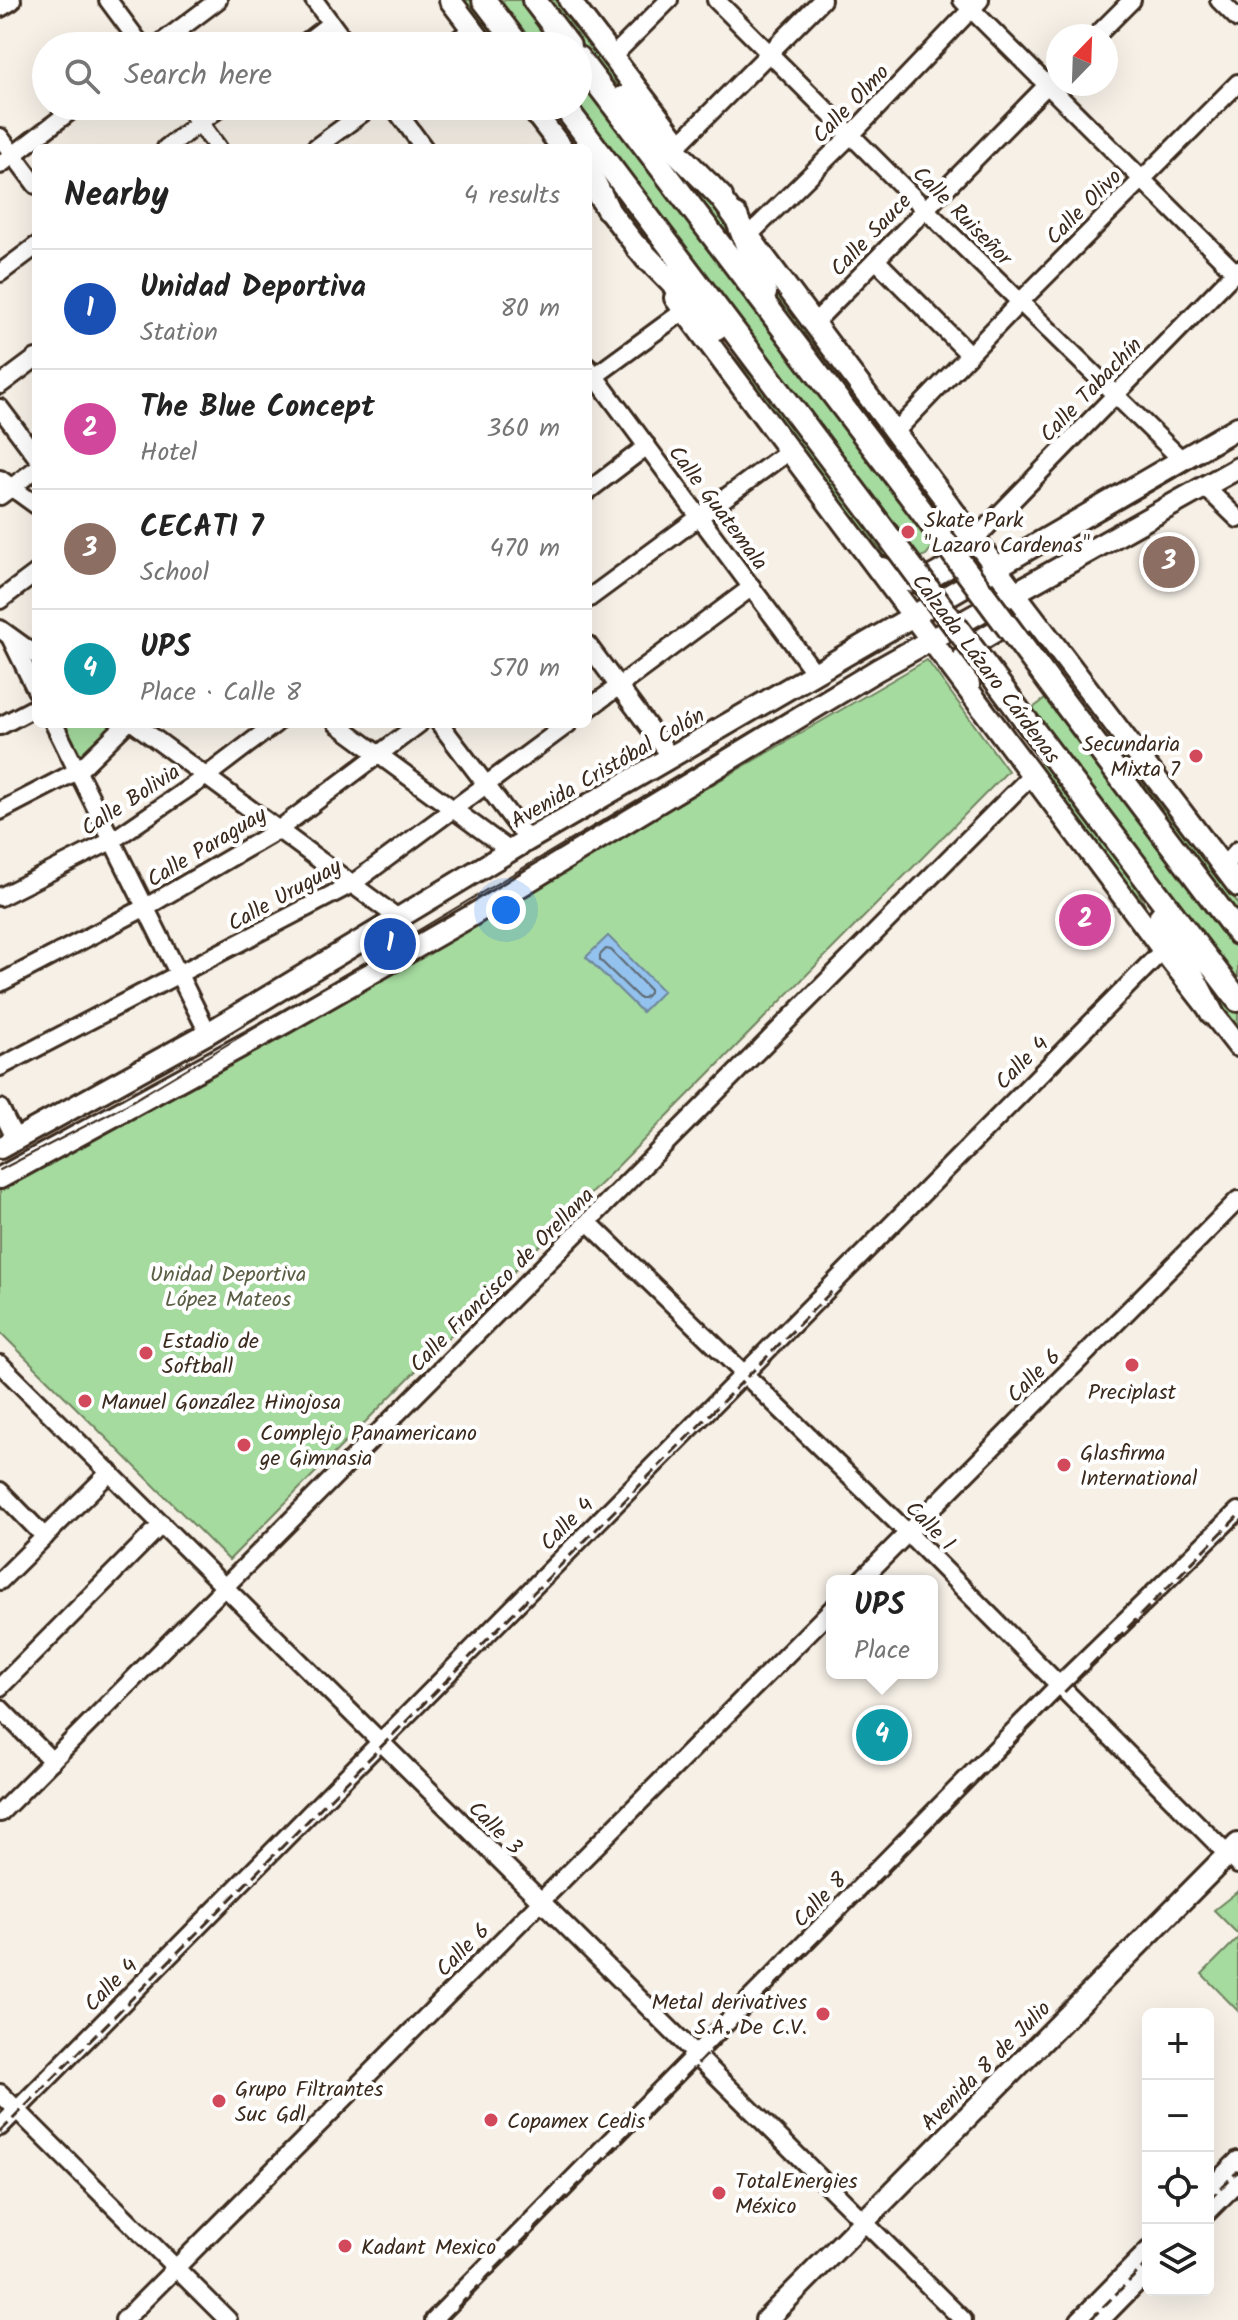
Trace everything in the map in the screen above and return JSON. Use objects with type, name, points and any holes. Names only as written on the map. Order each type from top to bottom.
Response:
[{"type":"highway","points":[[484,0],[508,32]]},
{"type":"highway","points":[[534,0],[559,32]]},
{"type":"highway","points":[[592,69],[721,197]]},
{"type":"highway","name":"Calzada Lázaro Cárdenas","points":[[592,74],[1238,933]]},
{"type":"highway","points":[[562,120],[575,144]]},
{"type":"highway","name":"Calzada Lázaro Cárdenas","points":[[575,120],[1238,1000]]},
{"type":"highway","points":[[592,178],[607,208]]},
{"type":"highway","points":[[743,225],[774,316]]},
{"type":"highway","points":[[638,248],[779,392]]},
{"type":"highway","points":[[1128,855],[1212,1013]]},
{"type":"highway","points":[[1206,891],[1238,921]]},
{"type":"main road","points":[[0,6],[10,0]]},
{"type":"main road","points":[[450,0],[474,32]]},
{"type":"main road","points":[[569,0],[743,225],[996,568],[1238,886]]},
{"type":"main road","points":[[541,120],[559,144]]},
{"type":"main road","name":"Calzada Lázaro Cárdenas","points":[[592,187],[1238,1046]]},
{"type":"main road","name":"Avenida Cristóbal Colón","points":[[8,1144],[208,1033],[528,840],[1238,427]]},
{"type":"main road","points":[[0,1178],[286,1022],[471,916],[930,639],[1238,468]]},
{"type":"main road","points":[[873,561],[901,579],[919,583],[954,563],[960,547],[947,501]]},
{"type":"main road","points":[[1025,551],[1026,571],[1039,578]]},
{"type":"main road","points":[[970,691],[965,652],[1009,623],[1025,626],[1055,645]]},
{"type":"main road","points":[[877,670],[883,652],[884,633]]},
{"type":"main road","name":"Avenida 8 de Julio","points":[[766,2320],[1234,1855]]},
{"type":"street","points":[[108,0],[132,32]]},
{"type":"street","points":[[176,32],[218,0]]},
{"type":"street","points":[[314,0],[338,32]]},
{"type":"street","points":[[611,58],[669,0]]},
{"type":"street","name":"Calle Ruiseñor","points":[[716,0],[1181,459]]},
{"type":"street","points":[[679,144],[822,0]]},
{"type":"street","points":[[1108,24],[1132,0]]},
{"type":"street","points":[[1219,0],[1238,19]]},
{"type":"street","points":[[971,3],[1046,73]]},
{"type":"street","name":"Calle Olmo","points":[[743,225],[851,135],[971,3]]},
{"type":"street","points":[[319,32],[331,23]]},
{"type":"street","points":[[468,32],[472,29]]},
{"type":"street","name":"Calle Olivo","points":[[896,431],[1238,83]]},
{"type":"street","name":"Calle Sauce","points":[[815,322],[1046,86]]},
{"type":"street","points":[[1068,96],[1142,178],[1237,272]]},
{"type":"street","points":[[7,160],[59,120]]},
{"type":"street","points":[[198,120],[215,144]]},
{"type":"street","points":[[171,144],[204,120]]},
{"type":"street","points":[[320,144],[353,120]]},
{"type":"street","points":[[403,120],[421,144]]},
{"type":"street","points":[[0,137],[7,160],[32,182]]},
{"type":"street","points":[[0,273],[32,249]]},
{"type":"street","points":[[876,260],[969,354]]},
{"type":"street","name":"Calle Tabachín","points":[[975,539],[1237,272]]},
{"type":"street","points":[[592,374],[685,310]]},
{"type":"street","points":[[0,385],[32,361]]},
{"type":"street","name":"Calle Guatemala","points":[[592,377],[647,446],[815,673]]},
{"type":"street","points":[[0,408],[32,451]]},
{"type":"street","points":[[592,488],[647,446]]},
{"type":"street","points":[[592,596],[790,450]]},
{"type":"street","points":[[4,487],[32,471]]},
{"type":"street","points":[[4,487],[32,503]]},
{"type":"street","points":[[1205,487],[1238,519]]},
{"type":"street","points":[[0,600],[32,576]]},
{"type":"street","points":[[592,706],[752,587]]},
{"type":"street","points":[[3,632],[32,652]]},
{"type":"street","points":[[3,632],[32,683]]},
{"type":"street","points":[[592,650],[671,757]]},
{"type":"street","points":[[0,726],[32,709]]},
{"type":"street","points":[[56,728],[208,1033]]},
{"type":"street","points":[[0,811],[79,770],[122,728]]},
{"type":"street","points":[[140,728],[398,918]]},
{"type":"street","name":"Calle Bolivia","points":[[0,897],[113,840],[270,728]]},
{"type":"street","points":[[343,728],[510,851]]},
{"type":"street","name":"Calle Paraguay","points":[[0,983],[146,907],[278,830],[414,728]]},
{"type":"street","points":[[443,728],[528,840]]},
{"type":"street","name":"Calle Uruguay","points":[[0,1067],[352,884],[563,728]]},
{"type":"street","name":"Calle Francisco de Orellana","points":[[0,1813],[1032,775]]},
{"type":"street","points":[[1223,866],[1238,850]]},
{"type":"street","name":"Calle 4","points":[[0,2127],[1163,950]]},
{"type":"street","points":[[0,1108],[8,1144]]},
{"type":"street","name":"Calle 6","points":[[866,1575],[1238,1200]]},
{"type":"street","name":"Calle 1","points":[[588,1222],[1234,1855]]},
{"type":"street","name":"Calle 3","points":[[0,1364],[963,2320]]},
{"type":"street","points":[[0,1581],[110,1472]]},
{"type":"street","points":[[0,1491],[45,1537]]},
{"type":"street","name":"Calle 8","points":[[434,2320],[1059,1685],[1238,1511]]},
{"type":"street","points":[[0,1687],[162,1524]]},
{"type":"street","name":"Calle 6","points":[[124,2320],[826,1615]]},
{"type":"street","points":[[0,1708],[52,1761]]},
{"type":"street","points":[[0,2093],[228,2320]]},
{"type":"street","points":[[1214,2184],[1238,2160]]},
{"type":"street","points":[[1214,2206],[1238,2182]]},
{"type":"street","points":[[1079,2320],[1142,2256]]},
{"type":"street","points":[[1101,2320],[1142,2278]]},
{"type":"green space","points":[[455,0],[471,0],[496,32],[479,32]]},
{"type":"green space","points":[[495,0],[520,0],[544,32],[519,32]]},
{"type":"green space","points":[[539,0],[557,0],[582,32],[566,32]]},
{"type":"green space","points":[[592,45],[645,113],[592,61]]},
{"type":"green space","points":[[592,96],[903,507],[916,498],[944,534],[926,555],[900,565],[585,120],[592,120]]},
{"type":"green space","points":[[624,111],[677,158],[721,216],[754,284]]},
{"type":"green space","points":[[592,155],[707,313],[612,209],[592,167]]},
{"type":"green space","points":[[764,268],[880,428],[920,500],[779,311]]},
{"type":"green space","points":[[694,315],[769,394],[910,588]]},
{"type":"green space","name":"Unidad Deportiva López Mateos","points":[[927,660],[1008,771],[229,1560],[0,1332],[0,1190],[225,1067]]},
{"type":"green space","points":[[1049,696],[1238,946],[1238,988],[1029,711]]},
{"type":"green space","points":[[1095,722],[1238,903],[1238,913],[1212,889],[1088,726]]},
{"type":"green space","points":[[66,728],[109,728],[81,757]]},
{"type":"green space","points":[[1044,759],[1122,860],[1163,940],[1038,766]]},
{"type":"green space","points":[[1169,919],[1238,1012],[1238,1038]]},
{"type":"green space","points":[[1238,1891],[1238,1934],[1214,1910]]},
{"type":"green space","points":[[1238,1938],[1238,2011],[1202,1974]]},
{"type":"water","points":[[608,936],[663,991],[642,1012],[586,957]]},
{"type":"tram line","points":[[1073,537],[1238,442]]},
{"type":"tram line","points":[[0,1170],[124,1106],[840,679]]},
{"type":"railway","points":[[0,2132],[833,1290]]},
{"type":"railway","points":[[445,2320],[1238,1516]]},
{"type":"railway","points":[[1214,2195],[1238,2171]]},
{"type":"railway","points":[[1090,2320],[1142,2268]]},
{"type":"place","name":"Skate Park \"Lazaro Cardenas\"","points":[[908,532]]},
{"type":"place","name":"CECATI 7","points":[[1169,562]]},
{"type":"place","name":"Secundaria Mixta 7","points":[[1196,756]]},
{"type":"place","name":"The Blue Concept","points":[[1085,920]]},
{"type":"place","name":"Unidad Deportiva","points":[[390,944]]},
{"type":"place","name":"Estadio de Softball","points":[[146,1353]]},
{"type":"place","name":"Preciplast","points":[[1132,1365]]},
{"type":"place","name":"Manuel González Hinojosa","points":[[85,1401]]},
{"type":"place","name":"Complejo Panamericano ge Gimnasia","points":[[244,1445]]},
{"type":"place","name":"Glasfirma International","points":[[1064,1465]]},
{"type":"place","name":"UPS","points":[[882,1735]]},
{"type":"place","name":"Metal derivatives S.A. De C.V.","points":[[823,2014]]},
{"type":"place","name":"Grupo Filtrantes Suc Gdl","points":[[219,2101]]},
{"type":"place","name":"Copamex Cedis","points":[[491,2120]]},
{"type":"place","name":"TotalEnergies México","points":[[719,2193]]},
{"type":"place","name":"Kadant Mexico","points":[[345,2246]]}]
